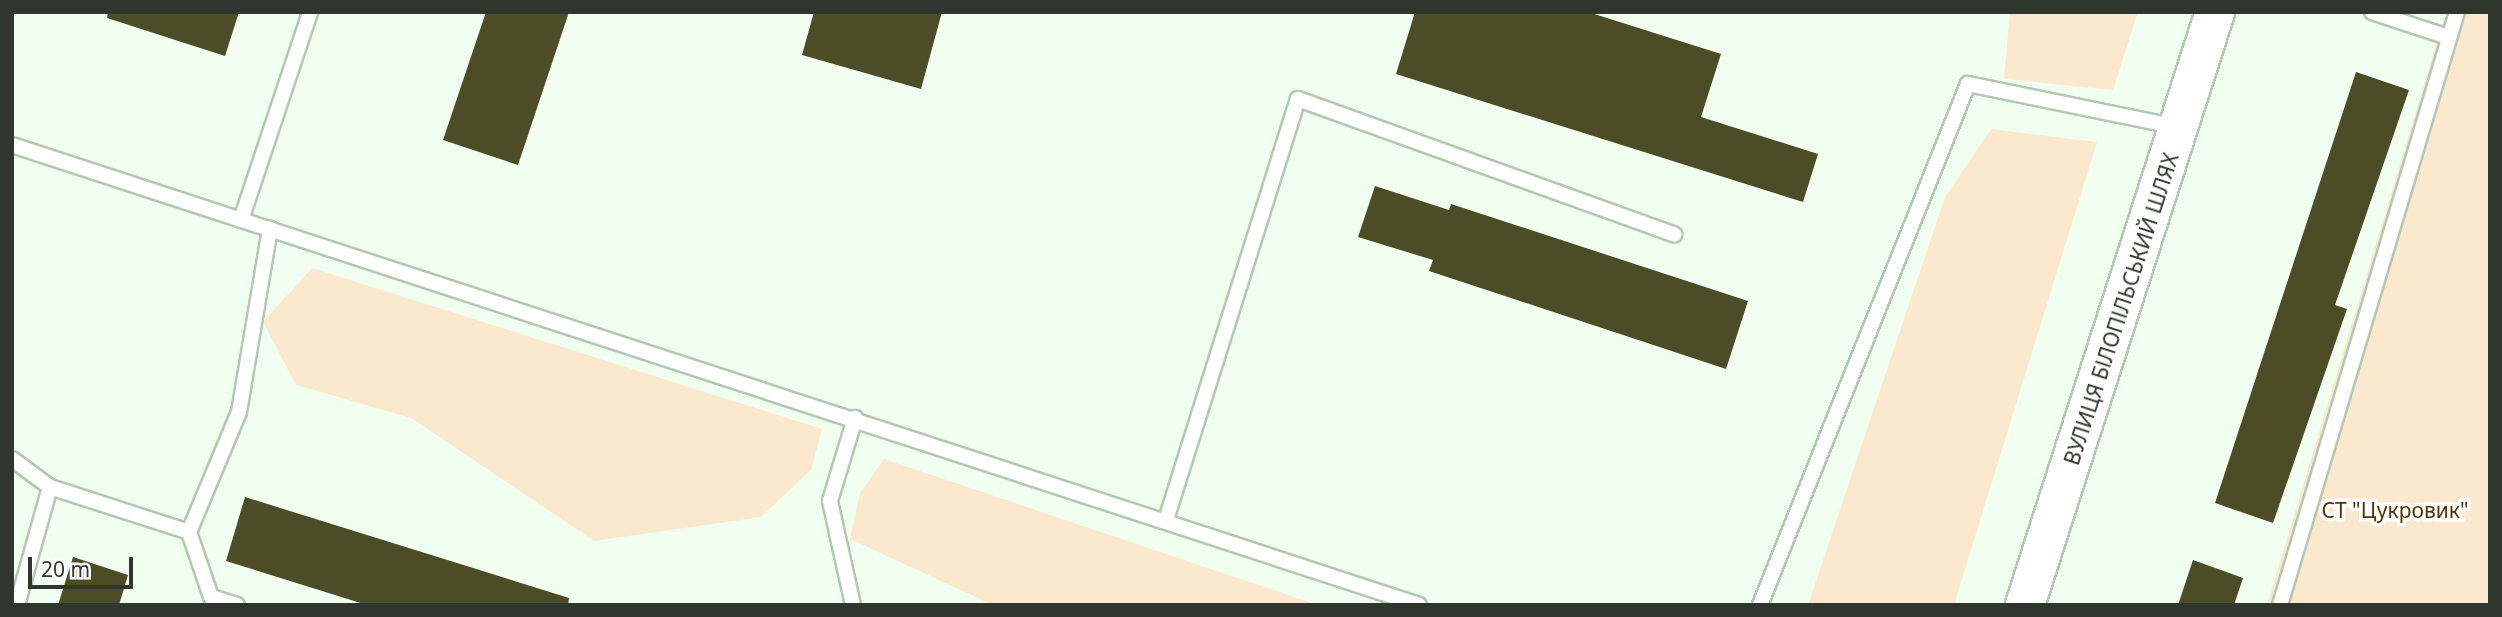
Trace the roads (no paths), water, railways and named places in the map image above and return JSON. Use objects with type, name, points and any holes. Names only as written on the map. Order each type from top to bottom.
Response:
[{"type":"main road","name":"ВУЛИЦЯ БІЛОПІЛЬСЬКИЙ ШЛЯХ","points":[[2025,605],[2215,12]]},
{"type":"lane","points":[[241,220],[310,12]]},
{"type":"lane","points":[[2372,12],[2448,37]]},
{"type":"lane","points":[[2280,605],[2457,12]]},
{"type":"lane","points":[[1760,605],[1968,83],[2179,128]]},
{"type":"lane","points":[[1166,520],[1298,99],[1674,234]]},
{"type":"lane","points":[[12,145],[855,418],[1419,605]]},
{"type":"lane","points":[[237,605],[211,597],[189,532],[239,412],[270,229]]},
{"type":"lane","points":[[853,605],[830,500],[855,418]]},
{"type":"lane","points":[[12,459],[50,487],[189,532]]},
{"type":"lane","points":[[17,605],[50,487]]},
{"type":"park label","name":"СТ \"Цукровик\"","points":[[2395,510]]}]
